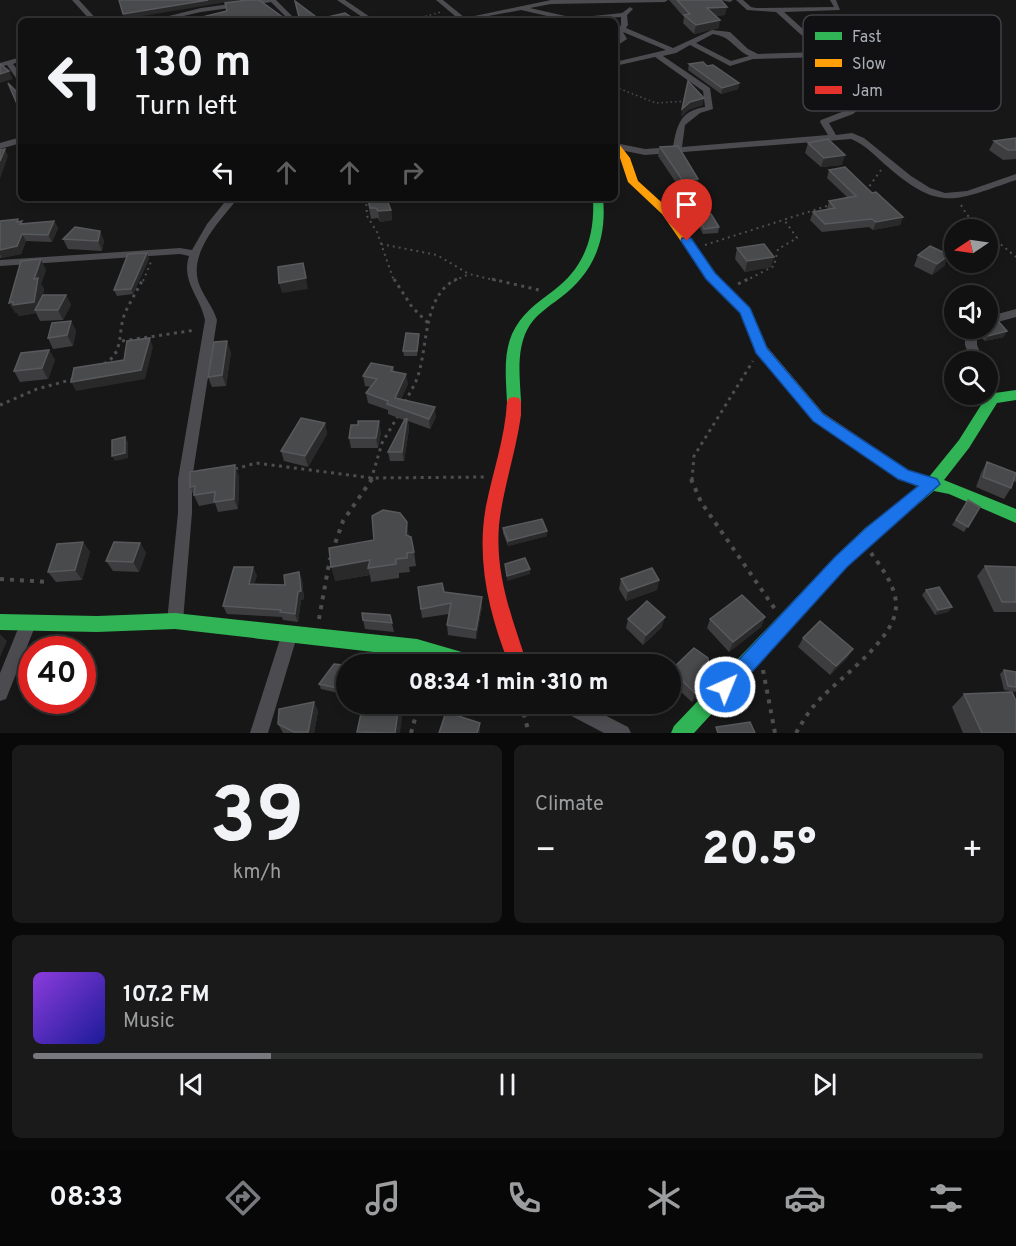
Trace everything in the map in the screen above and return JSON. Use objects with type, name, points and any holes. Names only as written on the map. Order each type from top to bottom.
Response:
[{"type":"street","points":[[75,0],[92,18]]},
{"type":"street","points":[[165,18],[272,0],[291,18]]},
{"type":"street","points":[[340,0],[368,18]]},
{"type":"street","points":[[439,0],[460,18]]},
{"type":"street","points":[[477,18],[556,2],[665,0]]},
{"type":"street","points":[[724,0],[730,0]]},
{"type":"street","points":[[739,0],[751,10],[779,11],[838,9],[833,0]]},
{"type":"street","points":[[601,18],[624,15],[637,2]]},
{"type":"street","points":[[520,8],[557,18]]},
{"type":"street","points":[[779,11],[803,33]]},
{"type":"street","points":[[190,12],[197,18]]},
{"type":"street","points":[[618,43],[623,39],[619,32],[626,22],[624,15]]},
{"type":"street","points":[[621,28],[673,51]]},
{"type":"street","points":[[618,63],[673,51],[710,33],[725,33],[747,53],[757,57]]},
{"type":"street","points":[[691,43],[730,64],[757,57],[803,54]]},
{"type":"street","points":[[657,55],[704,87],[709,100],[709,108],[697,111],[681,124],[677,150]]},
{"type":"street","points":[[0,65],[18,60]]},
{"type":"street","points":[[9,63],[18,75]]},
{"type":"street","points":[[832,135],[824,122],[849,111]]},
{"type":"street","points":[[618,146],[640,152],[832,135],[860,138],[887,162],[934,192],[956,196],[1016,177]]},
{"type":"street","points":[[0,146],[18,141]]},
{"type":"street","points":[[618,149],[625,158],[633,182],[662,208],[711,276],[746,311],[761,350],[818,417],[903,474],[951,488],[1016,516]]},
{"type":"street","points":[[175,621],[185,513],[185,479],[209,328],[208,306],[194,283],[192,264],[195,254],[231,201]]},
{"type":"street","points":[[513,654],[502,626],[490,538],[492,516],[513,424],[513,351],[518,334],[539,306],[588,266],[597,240],[600,211],[598,201]]},
{"type":"street","points":[[0,263],[180,250],[195,254]]},
{"type":"street","points":[[998,318],[1016,313]]},
{"type":"street","points":[[998,397],[1016,395]]},
{"type":"street","points":[[681,733],[760,652],[784,622],[862,541],[932,484],[964,444],[989,405]]},
{"type":"street","points":[[0,622],[27,624],[175,621],[417,648],[438,654]]},
{"type":"street","points":[[0,693],[27,624]]},
{"type":"street","points":[[259,733],[290,633]]},
{"type":"street","points":[[585,714],[622,733]]},
{"type":"path","points":[[419,18],[450,10]]},
{"type":"path","points":[[618,88],[656,103],[709,100]]},
{"type":"path","points":[[861,195],[887,162]]},
{"type":"path","points":[[956,196],[972,219]]},
{"type":"path","points":[[366,201],[367,216],[381,244],[394,280],[412,308],[430,325]]},
{"type":"path","points":[[692,248],[836,204]]},
{"type":"path","points":[[726,291],[774,267],[778,249],[797,238],[785,221]]},
{"type":"path","points":[[998,242],[1016,258]]},
{"type":"path","points":[[381,244],[437,255],[469,274],[555,294]]},
{"type":"path","points":[[100,365],[112,357],[122,341],[122,321],[142,286],[155,252]]},
{"type":"path","points":[[315,637],[332,549],[343,521],[372,478],[382,444],[419,374],[432,309],[440,292],[451,282],[469,274]]},
{"type":"path","points":[[122,341],[209,328]]},
{"type":"path","points":[[761,350],[694,456],[691,477],[701,502],[742,566],[784,622]]},
{"type":"path","points":[[0,405],[38,389],[76,377]]},
{"type":"path","points":[[233,469],[256,463],[372,478],[501,478]]},
{"type":"path","points":[[796,733],[810,710],[863,658],[887,631],[895,617],[896,602],[887,579],[862,541]]},
{"type":"path","points":[[0,579],[48,582]]},
{"type":"path","points":[[760,652],[775,733]]},
{"type":"path","points":[[411,733],[416,714]]},
{"type":"path","points":[[524,714],[529,733]]},
{"type":"building","points":[[119,0],[208,0],[123,14]]},
{"type":"building","points":[[259,0],[284,18],[212,18],[206,16],[227,11],[225,3]]},
{"type":"building","points":[[677,0],[721,0],[727,7],[707,8],[720,20],[696,25],[684,15],[690,14]]},
{"type":"building","points":[[295,1],[318,18],[299,18]]},
{"type":"building","points":[[345,13],[352,18],[323,18]]},
{"type":"building","points":[[703,62],[707,66],[713,65],[739,83],[722,88],[689,64]]},
{"type":"building","points":[[0,64],[9,71],[0,74]]},
{"type":"building","points":[[688,81],[704,98],[690,102],[682,109]]},
{"type":"building","points":[[8,83],[18,93],[18,106]]},
{"type":"building","points":[[1016,138],[1016,150],[1008,150],[994,141]]},
{"type":"building","points":[[828,139],[845,155],[824,158],[808,143]]},
{"type":"building","points":[[678,146],[698,179],[683,181],[660,147]]},
{"type":"building","points":[[5,149],[0,161],[0,150]]},
{"type":"building","points":[[845,167],[872,193],[876,192],[903,217],[876,222],[872,219],[825,224],[813,212],[835,208],[829,201],[856,196],[829,170]]},
{"type":"building","points":[[369,201],[387,201],[391,210],[378,211],[376,208],[370,208]]},
{"type":"building","points":[[711,214],[719,227],[704,229],[697,215]]},
{"type":"building","points":[[18,219],[17,222],[22,221],[20,224],[54,221],[48,235],[22,234],[17,246],[0,250],[0,221]]},
{"type":"building","points":[[75,227],[100,231],[98,241],[63,239]]},
{"type":"building","points":[[764,244],[774,257],[747,261],[737,248]]},
{"type":"building","points":[[930,246],[944,253],[944,259],[937,264],[918,255]]},
{"type":"building","points":[[147,253],[131,289],[114,290],[128,254]]},
{"type":"building","points":[[41,259],[34,279],[38,278],[34,302],[13,305],[13,302],[9,303],[21,261]]},
{"type":"building","points":[[303,263],[306,278],[279,283],[278,267]]},
{"type":"building","points":[[43,295],[66,295],[58,310],[35,310]]},
{"type":"building","points":[[71,321],[67,335],[48,338],[52,323]]},
{"type":"building","points":[[999,322],[1007,331],[998,333]]},
{"type":"building","points":[[406,333],[419,334],[417,351],[403,351]]},
{"type":"building","points":[[150,338],[141,370],[71,382],[74,368],[124,360],[127,341]]},
{"type":"building","points":[[227,341],[222,375],[208,377],[214,342]]},
{"type":"building","points":[[49,350],[42,368],[14,371],[21,353]]},
{"type":"building","points":[[371,363],[393,367],[391,371],[406,374],[395,398],[435,407],[429,419],[387,404],[388,401],[366,393],[377,379],[363,376]]},
{"type":"building","points":[[301,418],[325,423],[305,456],[281,451]]},
{"type":"building","points":[[407,419],[402,452],[388,452]]},
{"type":"building","points":[[358,421],[379,421],[376,438],[349,438],[351,425],[358,425]]},
{"type":"building","points":[[125,437],[125,453],[112,456],[112,440]]},
{"type":"building","points":[[987,462],[1016,473],[1011,488],[983,477]]},
{"type":"building","points":[[235,465],[234,499],[214,502],[215,492],[194,495],[195,486],[190,487],[190,472]]},
{"type":"building","points":[[968,500],[980,507],[968,527],[956,520]]},
{"type":"building","points":[[383,510],[400,513],[407,522],[406,535],[411,537],[414,552],[407,553],[407,558],[396,559],[396,564],[368,568],[370,560],[331,567],[329,548],[374,540],[372,516]]},
{"type":"building","points":[[542,519],[547,531],[508,541],[503,528]]},
{"type":"building","points":[[83,542],[75,570],[48,572],[57,544]]},
{"type":"building","points":[[114,542],[140,543],[133,562],[106,561]]},
{"type":"building","points":[[525,558],[530,569],[507,576],[505,564]]},
{"type":"building","points":[[985,566],[1016,567],[1016,602],[1002,602]]},
{"type":"building","points":[[234,567],[253,567],[249,584],[285,585],[284,575],[299,572],[301,591],[298,592],[295,614],[280,612],[281,610],[223,606]]},
{"type":"building","points":[[652,568],[659,580],[628,591],[621,579]]},
{"type":"building","points":[[442,583],[444,592],[482,597],[476,630],[447,625],[451,603],[421,609],[418,587]]},
{"type":"building","points":[[939,587],[952,607],[938,610],[926,590]]},
{"type":"building","points":[[742,595],[765,617],[733,642],[710,619]]},
{"type":"building","points":[[647,601],[665,617],[646,635],[628,619]]},
{"type":"building","points":[[362,613],[390,615],[392,623],[363,620]]},
{"type":"building","points":[[820,621],[853,649],[836,666],[803,638]]},
{"type":"building","points":[[694,648],[708,658],[710,677],[695,693],[681,680],[681,660]]},
{"type":"building","points":[[334,664],[336,664],[336,688],[319,684]]},
{"type":"building","points":[[1004,670],[1016,672],[1016,687],[1008,686]]},
{"type":"building","points":[[1012,692],[1016,701],[1016,733],[982,733],[964,694]]},
{"type":"building","points":[[314,702],[308,732],[294,732],[278,724],[279,709]]},
{"type":"building","points":[[361,714],[398,714],[395,733],[357,732]]},
{"type":"building","points":[[445,714],[480,723],[477,733],[439,733]]},
{"type":"building","points":[[750,722],[755,733],[718,733],[716,727]]},
{"type":"traffic: fast","points":[[514,402],[513,358],[519,333],[530,316],[568,285],[586,264],[596,240],[598,201]]},
{"type":"traffic: fast","points":[[681,733],[841,562],[871,533],[932,484],[964,444],[993,398],[1016,395]]},
{"type":"traffic: fast","points":[[873,454],[903,474],[922,482],[951,488],[1016,516]]},
{"type":"traffic: fast","points":[[0,622],[97,624],[175,621],[417,648],[438,654]]},
{"type":"traffic: slow","points":[[618,149],[625,158],[633,182],[666,212],[711,276],[746,311],[761,349],[818,417],[873,454]]},
{"type":"traffic: jam","points":[[514,402],[510,441],[494,506],[491,546],[494,586],[504,627],[514,654]]},
{"type":"route","points":[[687,241],[711,276],[746,311],[761,350],[810,410],[886,464],[903,474],[932,484],[871,533],[841,562],[784,622],[760,652],[725,687]]}]
